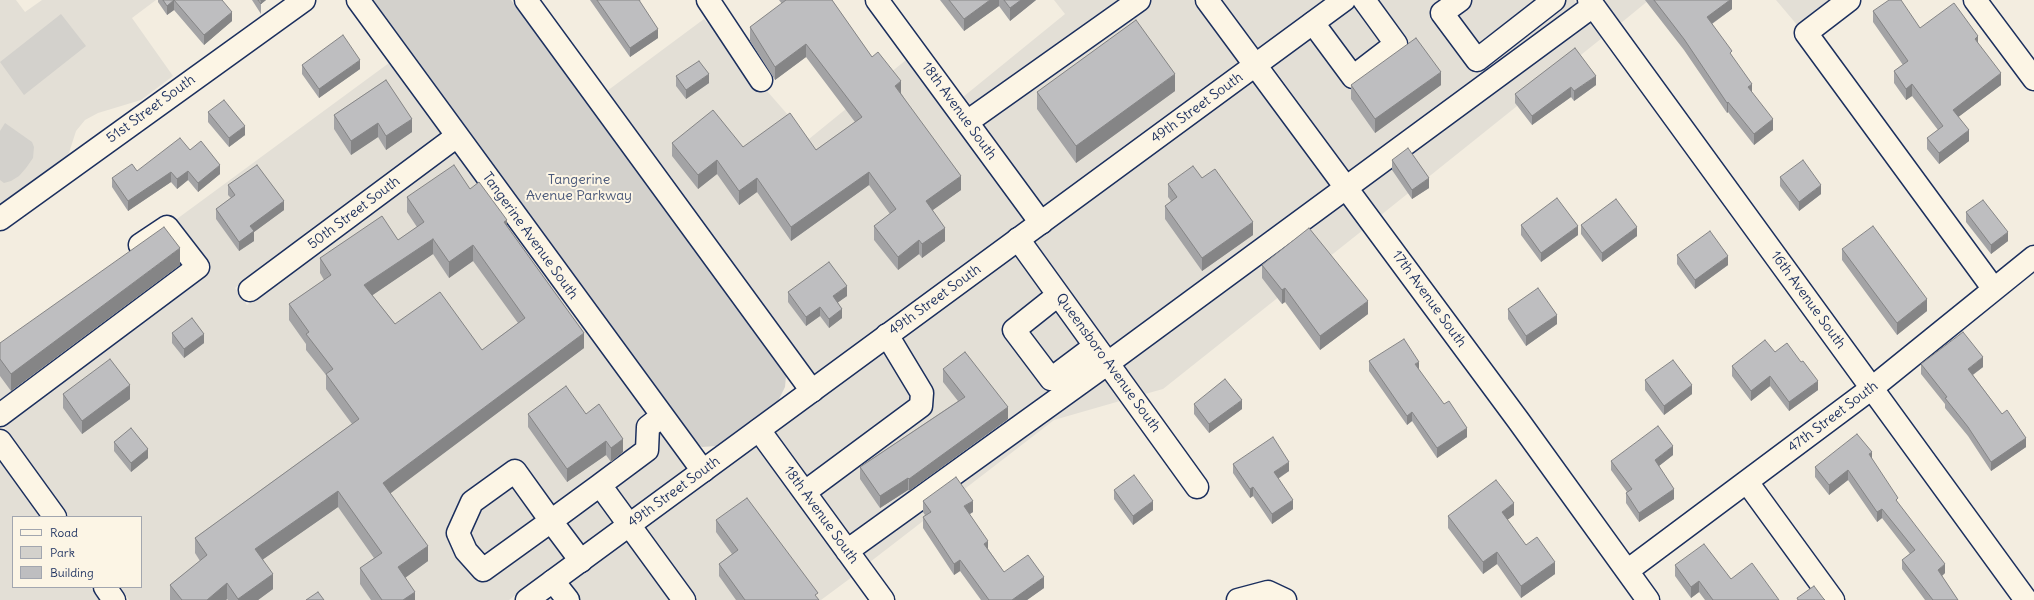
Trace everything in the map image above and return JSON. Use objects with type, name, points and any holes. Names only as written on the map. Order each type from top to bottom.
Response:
[{"type":"street","name":"51st Street South","points":[[0,219],[304,0]]},
{"type":"street","name":"Tangerine Avenue South","points":[[358,0],[703,471]]},
{"type":"street","points":[[526,0],[812,391]]},
{"type":"street","points":[[708,0],[761,80]]},
{"type":"street","name":"18th Avenue South","points":[[877,0],[1041,223]]},
{"type":"street","points":[[967,122],[1140,0]]},
{"type":"street","name":"17th Avenue South","points":[[1207,0],[1346,187],[1648,600]]},
{"type":"street","name":"49th Street South","points":[[527,600],[1344,0]]},
{"type":"street","points":[[1313,22],[1353,77],[1396,44],[1364,0]]},
{"type":"street","points":[[1460,0],[1442,13],[1477,60],[1554,0]]},
{"type":"street","points":[[1849,0],[1806,33],[1993,288]]},
{"type":"street","points":[[1976,0],[2034,79]]},
{"type":"street","points":[[847,551],[1108,363],[1591,3]]},
{"type":"street","name":"16th Avenue South","points":[[1591,3],[2026,600]]},
{"type":"street","name":"50th Street South","points":[[250,290],[457,136]]},
{"type":"street","points":[[0,415],[198,267],[167,227],[125,256]]},
{"type":"street","name":"Queensboro Avenue South","points":[[1018,239],[1198,487]]},
{"type":"street","name":"47th Street South","points":[[1627,571],[1872,388],[1993,288],[2034,257]]},
{"type":"street","points":[[1058,295],[1014,330],[1051,379],[1095,346]]},
{"type":"street","points":[[805,492],[921,406],[922,393],[887,335]]},
{"type":"street","points":[[581,561],[551,521],[515,471],[472,502],[458,533],[466,551],[483,570],[551,521],[600,485],[646,450],[648,427],[662,416]]},
{"type":"street","name":"18th Avenue South","points":[[759,430],[883,600]]},
{"type":"street","points":[[0,442],[53,516]]},
{"type":"street","points":[[1747,482],[1833,600]]},
{"type":"street","points":[[600,485],[684,600]]},
{"type":"street","points":[[553,581],[568,600]]},
{"type":"street","points":[[1238,600],[1268,592],[1285,600]]},
{"type":"shaded area","points":[[0,0],[16,0],[25,12],[42,0],[156,0],[132,18],[173,76],[141,100],[98,113],[85,120],[76,131],[68,156],[0,206]]},
{"type":"shaded area","points":[[1054,0],[1193,0],[1240,63],[1044,207],[963,97],[1065,14]]},
{"type":"shaded area","points":[[1222,0],[1326,0],[1259,49]]},
{"type":"shaded area","points":[[1362,0],[1574,0],[1602,38],[1381,215],[1272,66]]},
{"type":"shaded area","points":[[1604,0],[1649,0],[1621,23]]},
{"type":"shaded area","points":[[1776,0],[1831,0],[1798,26]]},
{"type":"shaded area","points":[[704,19],[809,139],[906,60],[1025,221],[815,375],[607,91]]},
{"type":"shaded area","points":[[389,63],[442,135],[235,288],[247,305],[454,152],[687,469],[509,600],[129,600],[121,588],[142,588],[142,516],[68,516],[0,421],[0,349]]},
{"type":"shaded area","points":[[1253,80],[1363,230],[1163,389],[1145,394],[1034,241]]},
{"type":"shaded area","points":[[1015,255],[1120,401],[1054,420],[870,562],[775,431]]},
{"type":"shaded area","points":[[755,445],[852,577],[821,600],[545,600]]},
{"type":"shaded area","points":[[0,462],[39,516],[12,516],[12,588],[91,588],[100,600],[0,600]]},
{"type":"green space","name":"Tangerine Avenue Parkway","points":[[372,0],[511,0],[786,376],[785,387],[778,401],[716,446],[702,447],[696,443]]},
{"type":"green space","points":[[61,14],[86,46],[24,95],[0,62]]},
{"type":"green space","points":[[5,123],[32,142],[34,147],[33,158],[26,168],[19,176],[4,183],[0,180],[0,131]]},
{"type":"building","points":[[163,0],[174,0],[167,6]]},
{"type":"building","points":[[174,0],[222,0],[232,12],[204,35]]},
{"type":"building","points":[[597,0],[639,0],[658,29],[630,48]]},
{"type":"building","points":[[786,0],[832,0],[872,57],[878,52],[901,81],[895,86],[961,176],[926,201],[945,228],[922,244],[919,240],[898,257],[874,226],[896,209],[869,172],[791,227],[757,178],[739,191],[717,160],[698,175],[672,143],[713,110],[743,147],[790,113],[816,150],[862,117],[806,44],[775,67],[750,27]]},
{"type":"building","points":[[949,0],[990,0],[964,19]]},
{"type":"building","points":[[1004,0],[1021,0],[1010,8]]},
{"type":"building","points":[[1654,0],[1730,0],[1707,17],[1732,51],[1730,53],[1752,84],[1748,87],[1773,119],[1754,134],[1728,102],[1727,103],[1684,39]]},
{"type":"building","points":[[1889,0],[1901,0],[1920,28],[1954,3],[1978,36],[1975,39],[2001,73],[1953,110],[1969,130],[1939,153],[1927,138],[1943,126],[1912,84],[1906,89],[1894,71],[1908,61],[1873,11]]},
{"type":"building","points":[[1136,20],[1175,74],[1076,146],[1037,92]]},
{"type":"building","points":[[343,35],[360,60],[319,89],[302,65]]},
{"type":"building","points":[[1416,38],[1441,72],[1375,119],[1351,85]]},
{"type":"building","points":[[1575,48],[1596,76],[1574,91],[1571,87],[1532,116],[1515,94]]},
{"type":"building","points":[[699,61],[709,74],[686,90],[676,76]]},
{"type":"building","points":[[386,80],[412,119],[386,136],[378,123],[351,141],[334,115]]},
{"type":"building","points":[[224,100],[245,126],[229,138],[208,112]]},
{"type":"building","points":[[180,138],[190,150],[201,141],[220,165],[198,183],[188,171],[177,179],[171,172],[128,201],[112,178],[132,164],[137,171]]},
{"type":"building","points":[[1408,148],[1429,178],[1412,190],[1392,160]]},
{"type":"building","points":[[1803,160],[1821,185],[1799,202],[1780,177]]},
{"type":"building","points":[[257,165],[284,201],[250,226],[254,231],[239,242],[216,209],[235,195],[228,185]]},
{"type":"building","points":[[454,165],[470,189],[479,182],[507,220],[504,222],[584,333],[383,483],[428,546],[398,567],[415,592],[403,600],[382,600],[360,568],[382,553],[338,491],[255,549],[273,574],[238,599],[227,583],[207,600],[182,600],[170,585],[207,555],[195,538],[359,419],[326,374],[333,369],[306,334],[309,332],[289,304],[331,275],[320,258],[382,216],[398,240],[424,222],[407,197]],"holes":[[[433,239],[449,262],[473,245],[525,318],[482,350],[440,292],[395,324],[364,285]]]},
{"type":"building","points":[[1193,166],[1202,178],[1215,169],[1253,222],[1202,258],[1165,206],[1177,197],[1168,184]]},
{"type":"building","points":[[1557,198],[1578,226],[1541,253],[1521,225]]},
{"type":"building","points":[[1616,199],[1637,227],[1602,253],[1581,225]]},
{"type":"building","points":[[1983,200],[2008,232],[1991,245],[1966,212]]},
{"type":"building","points":[[1873,226],[1927,299],[1897,323],[1842,249]]},
{"type":"building","points":[[164,227],[180,248],[11,374],[0,359],[0,343]]},
{"type":"building","points":[[1309,228],[1368,301],[1320,336],[1285,288],[1282,290],[1262,265]]},
{"type":"building","points":[[1710,231],[1728,256],[1695,280],[1677,255]]},
{"type":"building","points":[[829,262],[847,286],[833,296],[842,309],[829,319],[820,307],[806,317],[788,292]]},
{"type":"building","points":[[1538,288],[1557,315],[1526,336],[1508,309]]},
{"type":"building","points":[[192,318],[204,334],[184,349],[172,333]]},
{"type":"building","points":[[1963,332],[1983,357],[1968,369],[2002,414],[2007,410],[2026,438],[1991,462],[1968,427],[1945,398],[1947,397],[1921,364]]},
{"type":"building","points":[[1404,339],[1419,362],[1415,364],[1444,404],[1449,401],[1467,428],[1437,448],[1412,412],[1407,416],[1369,361]]},
{"type":"building","points":[[1765,340],[1775,352],[1787,343],[1818,381],[1789,402],[1770,376],[1751,391],[1732,366]]},
{"type":"building","points":[[965,352],[1008,407],[909,479],[908,478],[880,496],[860,467],[965,397],[943,369]]},
{"type":"building","points":[[110,359],[130,385],[82,421],[63,394]]},
{"type":"building","points":[[1673,360],[1692,385],[1664,406],[1645,380]]},
{"type":"building","points":[[1225,379],[1242,400],[1209,424],[1194,404]]},
{"type":"building","points":[[566,386],[586,414],[599,404],[623,439],[611,448],[606,441],[567,469],[528,414]]},
{"type":"building","points":[[1658,426],[1673,446],[1655,460],[1674,489],[1639,513],[1626,493],[1632,489],[1611,461]]},
{"type":"building","points":[[131,428],[148,449],[131,463],[114,442]]},
{"type":"building","points":[[1857,434],[1872,452],[1869,454],[1898,498],[1896,500],[1945,564],[1938,570],[1958,600],[1933,600],[1902,560],[1915,550],[1882,509],[1877,512],[1848,470],[1829,485],[1815,467]]},
{"type":"building","points":[[1273,437],[1289,462],[1274,472],[1293,500],[1272,514],[1253,487],[1250,489],[1233,464]]},
{"type":"building","points":[[1134,475],[1153,501],[1133,516],[1114,490]]},
{"type":"building","points":[[956,477],[973,501],[964,506],[988,541],[984,544],[1004,572],[1028,555],[1044,577],[1012,600],[989,600],[960,560],[954,564],[923,517],[931,512],[923,501]]},
{"type":"building","points":[[1496,480],[1514,503],[1502,512],[1526,545],[1537,537],[1555,562],[1521,586],[1497,552],[1483,562],[1448,516]]},
{"type":"building","points":[[747,498],[818,593],[815,595],[819,600],[745,600],[719,564],[738,550],[716,520]]},
{"type":"building","points":[[1704,544],[1731,579],[1752,563],[1779,600],[1713,600],[1699,581],[1691,587],[1675,565]]},
{"type":"building","points":[[1814,586],[1825,600],[1798,600],[1797,598]]},
{"type":"building","points":[[318,592],[324,600],[306,600]]}]
